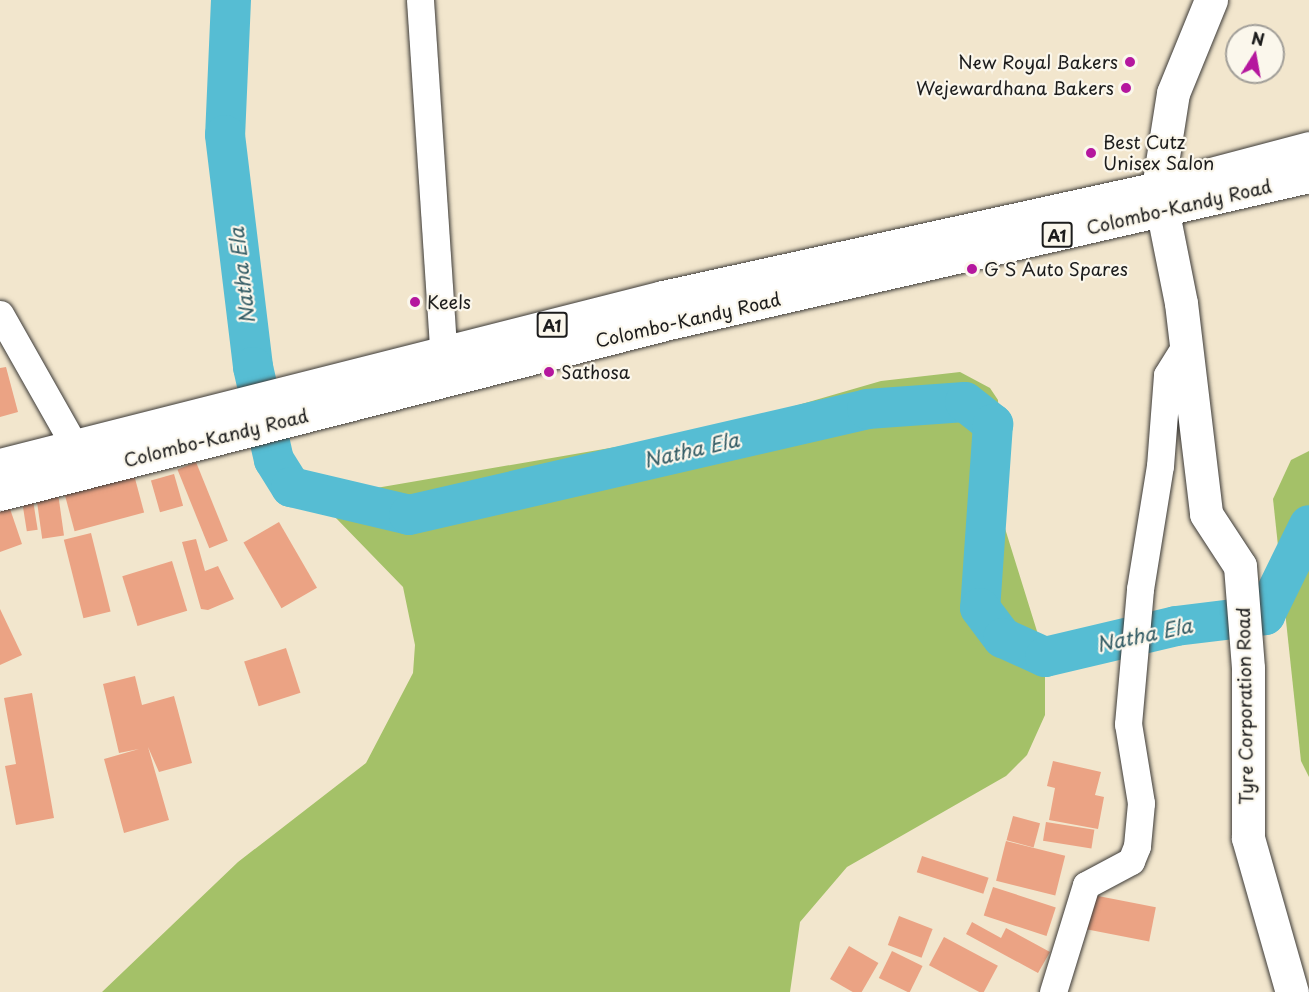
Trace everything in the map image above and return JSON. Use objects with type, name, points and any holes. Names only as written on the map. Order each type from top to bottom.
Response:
[{"type":"main road","name":"Tyre Corporation Road","points":[[1211,0],[1173,93],[1161,200],[1187,343],[1206,513],[1240,566],[1248,668],[1248,838],[1292,992]]},
{"type":"main road","name":"Colombo-Kandy Road","points":[[1161,200],[1309,148]]},
{"type":"main road","name":"Colombo-Kandy Road","points":[[0,465],[81,457],[303,403],[444,365],[663,297],[1161,200],[1309,176]]},
{"type":"main road","name":"Colombo-Kandy Road","points":[[0,494],[81,457]]},
{"type":"street","points":[[420,0],[444,365]]},
{"type":"street","points":[[0,314],[81,457]]},
{"type":"street","points":[[1053,992],[1086,885],[1126,865],[1137,846],[1142,804],[1128,724],[1140,589],[1160,466],[1167,375],[1187,343]]},
{"type":"green space","points":[[960,372],[990,388],[998,400],[1003,522],[1045,657],[1045,715],[1027,755],[1006,776],[847,867],[800,922],[790,992],[102,992],[238,862],[366,763],[413,673],[415,645],[403,587],[335,517],[347,493],[709,431],[881,381]]},
{"type":"green space","points":[[1309,451],[1309,777],[1301,761],[1273,499],[1291,460]]},
{"type":"building","points":[[6,367],[18,412],[0,417],[0,368]]},
{"type":"building","points":[[196,462],[228,541],[209,548],[177,469]]},
{"type":"building","points":[[133,471],[144,513],[75,531],[63,490]]},
{"type":"building","points":[[174,474],[183,506],[160,512],[151,481]]},
{"type":"building","points":[[58,493],[64,536],[42,539],[36,496]]},
{"type":"building","points":[[7,500],[22,544],[0,552],[0,502]]},
{"type":"building","points":[[33,500],[38,530],[27,531],[22,502]]},
{"type":"building","points":[[279,522],[317,588],[281,608],[243,542]]},
{"type":"building","points":[[91,533],[111,612],[83,618],[64,540]]},
{"type":"building","points":[[196,539],[205,571],[218,566],[234,599],[208,610],[201,609],[182,542]]},
{"type":"building","points":[[172,561],[187,611],[137,626],[122,576]]},
{"type":"building","points":[[0,609],[22,655],[0,665]]},
{"type":"building","points":[[286,648],[301,693],[259,706],[244,662]]},
{"type":"building","points":[[135,676],[142,705],[174,696],[192,763],[159,772],[148,747],[169,820],[124,833],[104,759],[139,749],[119,753],[103,684]]},
{"type":"building","points":[[32,693],[54,818],[16,825],[5,766],[16,764],[4,698]]},
{"type":"building","points":[[1053,761],[1101,772],[1095,795],[1104,797],[1098,829],[1049,820],[1055,788],[1047,786]]},
{"type":"building","points":[[1013,816],[1040,823],[1034,847],[1007,840]]},
{"type":"building","points":[[1046,822],[1094,830],[1091,848],[1043,841]]},
{"type":"building","points":[[1006,841],[1065,856],[1055,896],[996,881]]},
{"type":"building","points":[[922,856],[989,878],[983,894],[917,872]]},
{"type":"building","points":[[993,887],[1056,907],[1046,936],[984,916]]},
{"type":"building","points":[[1093,895],[1156,907],[1149,942],[1086,929]]},
{"type":"building","points":[[899,916],[933,929],[921,958],[888,945]]},
{"type":"building","points":[[972,922],[1001,938],[1006,928],[1050,952],[1038,973],[966,934]]},
{"type":"building","points":[[944,937],[998,966],[984,992],[979,992],[929,965]]},
{"type":"building","points":[[849,946],[878,963],[862,992],[853,992],[830,979]]},
{"type":"building","points":[[892,951],[923,966],[910,992],[879,978]]},
{"type":"waterway","name":"Natha Ela","points":[[231,0],[225,135],[253,367],[274,460],[291,487],[409,515],[867,409],[965,402],[993,424],[980,608],[1003,638],[1045,657],[1176,626],[1265,615],[1309,525]]},
{"type":"place","name":"New Royal Bakers","points":[[1130,62]]},
{"type":"place","name":"Wejewardhana Bakers","points":[[1126,88]]},
{"type":"place","name":"Best Cutz Unisex Salon","points":[[1091,153]]},
{"type":"place","name":"G S Auto Spares","points":[[972,269]]},
{"type":"place","name":"Keels","points":[[415,302]]},
{"type":"place","name":"Sathosa","points":[[549,372]]}]
